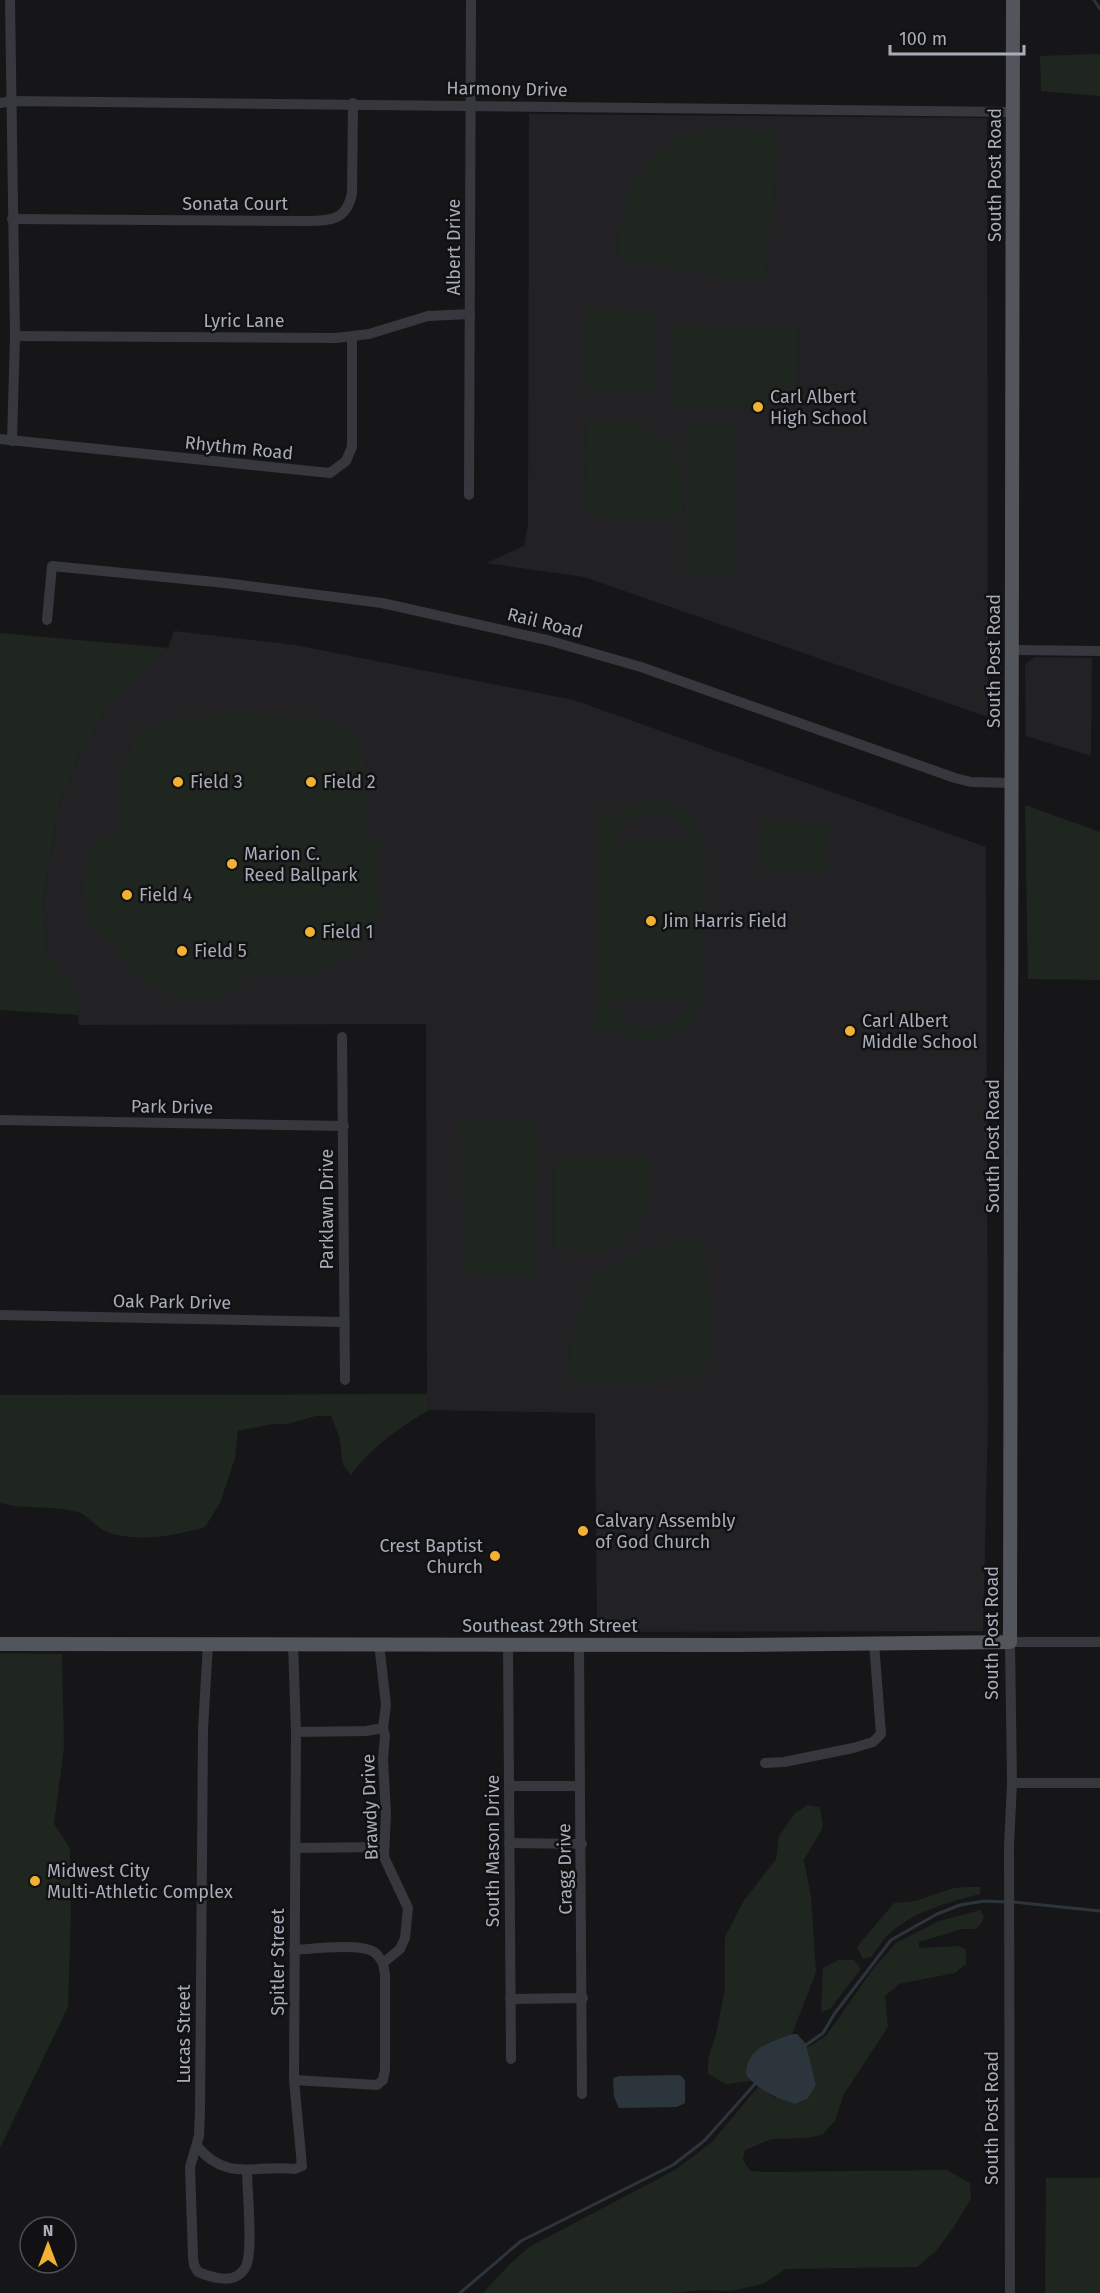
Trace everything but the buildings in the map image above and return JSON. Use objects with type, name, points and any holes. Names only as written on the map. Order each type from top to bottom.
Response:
[{"type":"main road","name":"South Post Road","points":[[1010,1642],[1013,0]]},
{"type":"main road","name":"Southeast 29th Street","points":[[0,1644],[1010,1642]]},
{"type":"street","points":[[10,0],[5,102],[12,219],[15,336],[12,441]]},
{"type":"street","name":"Albert Drive","points":[[469,495],[471,0]]},
{"type":"street","name":"Harmony Drive","points":[[5,102],[1013,112]]},
{"type":"street","name":"Sonata Court","points":[[12,219],[307,221],[336,218],[345,212],[350,204],[352,193],[353,104]]},
{"type":"street","name":"Lyric Lane","points":[[15,336],[352,337],[428,316],[470,314]]},
{"type":"street","name":"Rhythm Road","points":[[0,440],[330,473],[345,461],[352,447],[352,337]]},
{"type":"street","name":"Rail Road","points":[[47,620],[52,566],[89,568],[382,603],[547,640],[641,667],[971,783],[1012,783]]},
{"type":"street","points":[[1012,650],[1100,651]]},
{"type":"street","name":"Parklawn Drive","points":[[342,1037],[345,1380]]},
{"type":"street","name":"Park Drive","points":[[0,1120],[344,1126]]},
{"type":"street","name":"Oak Park Drive","points":[[0,1315],[344,1322]]},
{"type":"street","name":"Southeast 29th Street","points":[[1010,1642],[1100,1642]]},
{"type":"street","name":"South Post Road","points":[[1010,1642],[1012,1783],[1009,1846],[1010,2293]]},
{"type":"street","name":"Spitler Street","points":[[196,2146],[213,2163],[228,2169],[247,2171],[295,2169],[302,2166],[294,2080],[296,1732],[293,1643]]},
{"type":"street","name":"Brawdy Drive","points":[[379,1643],[386,1705],[383,1728],[386,1814],[384,1846],[388,1868],[408,1908],[408,1920],[400,1948],[383,1963]]},
{"type":"street","points":[[765,1763],[784,1762],[853,1748],[873,1742],[882,1734],[874,1643]]},
{"type":"street","name":"Lucas Street","points":[[208,1644],[203,1729],[200,2112],[196,2146],[190,2167],[193,2257],[198,2272],[228,2279],[237,2276],[245,2268],[249,2240],[247,2171]]},
{"type":"street","name":"South Mason Drive","points":[[508,1644],[511,2058]]},
{"type":"street","name":"Cragg Drive","points":[[579,1644],[582,2094]]},
{"type":"street","points":[[296,1732],[366,1731],[383,1728]]},
{"type":"street","points":[[1012,1783],[1100,1783]]},
{"type":"street","points":[[508,1786],[580,1786]]},
{"type":"street","points":[[509,1843],[582,1844]]},
{"type":"street","points":[[295,1848],[384,1846]]},
{"type":"street","points":[[294,1950],[345,1947],[367,1949],[376,1953],[383,1963],[385,1975],[385,2070],[383,2080],[377,2085],[294,2080]]},
{"type":"street","points":[[510,1999],[583,1998]]},
{"type":"shaded area","points":[[1100,54],[1100,96],[1041,91],[1040,56]]},
{"type":"shaded area","name":"Carl Albert High School","points":[[529,114],[987,118],[988,717],[584,577],[486,563],[524,546],[528,524]]},
{"type":"shaded area","points":[[721,128],[779,133],[765,274],[753,282],[619,258],[620,226],[626,202],[646,164],[667,145],[680,138],[696,132]]},
{"type":"shaded area","points":[[586,309],[657,311],[654,392],[583,389]]},
{"type":"shaded area","points":[[671,326],[797,327],[796,404],[671,403]]},
{"type":"shaded area","points":[[587,420],[635,421],[671,449],[681,467],[682,515],[595,516],[586,507]]},
{"type":"shaded area","points":[[686,425],[733,425],[733,574],[685,574]]},
{"type":"shaded area","points":[[174,631],[295,645],[574,700],[986,847],[988,1421],[983,1631],[597,1632],[595,1413],[429,1410],[427,1394],[426,1024],[79,1025],[78,1015],[46,950],[43,900],[58,808],[80,753],[107,709],[134,678],[168,648]]},
{"type":"shaded area","points":[[0,633],[168,648],[134,678],[107,709],[80,753],[58,808],[43,900],[46,950],[79,997],[78,1015],[0,1010]]},
{"type":"shaded area","points":[[1035,657],[1092,658],[1091,756],[1026,736],[1025,665]]},
{"type":"shaded area","name":"Marion C. Reed Ballpark","points":[[174,717],[316,717],[353,734],[367,769],[367,840],[378,841],[379,912],[354,951],[316,975],[254,974],[230,992],[216,997],[198,1000],[170,996],[146,983],[97,932],[90,920],[83,894],[85,869],[102,832],[114,840],[121,831],[122,769],[137,732]]},
{"type":"shaded area","name":"Jim Harris Field","points":[[650,800],[663,801],[682,810],[698,825],[706,849],[704,996],[696,1014],[685,1028],[676,1034],[656,1040],[634,1038],[616,1028],[609,1020],[608,1030],[596,1030],[598,811],[610,811],[611,820],[627,806]],"holes":[[[651,813],[665,815],[676,821],[692,842],[613,842],[622,825],[638,816]],[[611,1000],[689,1000],[689,1001],[683,1013],[674,1021],[650,1028],[627,1021]]]},
{"type":"shaded area","points":[[1025,805],[1100,832],[1100,980],[1028,979]]},
{"type":"shaded area","points":[[761,821],[804,821],[805,824],[828,825],[826,873],[804,873],[804,869],[761,869]]},
{"type":"shaded area","points":[[460,1121],[537,1122],[536,1275],[465,1275]]},
{"type":"shaded area","points":[[562,1157],[650,1158],[650,1204],[633,1231],[613,1246],[602,1251],[555,1250],[556,1163]]},
{"type":"shaded area","points":[[706,1239],[708,1368],[700,1378],[567,1380],[574,1332],[595,1274],[635,1254],[677,1243]]},
{"type":"shaded area","points":[[427,1394],[429,1410],[387,1438],[351,1475],[343,1465],[339,1436],[331,1416],[316,1416],[288,1424],[272,1424],[238,1431],[235,1458],[220,1503],[205,1527],[157,1537],[121,1536],[105,1531],[78,1512],[0,1503],[0,1395]]},
{"type":"shaded area","name":"Midwest City Multi-Athletic Complex","points":[[0,1653],[62,1654],[64,1747],[54,1824],[70,1848],[71,1914],[68,2007],[0,2148]]},
{"type":"shaded area","points":[[808,1805],[820,1807],[823,1827],[804,1860],[811,1897],[816,1972],[792,2034],[767,2043],[746,2075],[751,2081],[726,2084],[708,2074],[708,2059],[716,2034],[725,1988],[725,1937],[743,1902],[776,1859],[779,1836],[795,1813]]},
{"type":"shaded area","points":[[980,1887],[980,1894],[944,1904],[898,1926],[886,1936],[871,1957],[863,1959],[857,1947],[894,1903],[916,1901],[953,1888]]},
{"type":"shaded area","points":[[981,1910],[984,1917],[975,1929],[962,1929],[919,1942],[919,1948],[957,1946],[966,1949],[966,1964],[955,1973],[899,1984],[885,1996],[888,2027],[844,2094],[835,2121],[822,2135],[772,2139],[745,2150],[743,2160],[750,2171],[765,2172],[947,2170],[970,2183],[971,2199],[953,2228],[936,2251],[917,2267],[785,2269],[763,2284],[731,2291],[483,2293],[529,2247],[675,2170],[712,2142],[758,2087],[775,2098],[816,2085],[807,2048],[826,2036],[873,1969],[896,1943],[939,1921]]},
{"type":"shaded area","points":[[839,1960],[854,1960],[861,1969],[830,2009],[821,2012],[823,1968]]},
{"type":"shaded area","points":[[797,2034],[806,2044],[816,2085],[808,2098],[795,2104],[768,2093],[746,2075],[750,2058],[755,2052],[768,2043]]},
{"type":"shaded area","points":[[680,2075],[685,2080],[685,2103],[677,2107],[619,2108],[614,2097],[613,2078]]},
{"type":"shaded area","points":[[1046,2178],[1100,2178],[1100,2293],[1045,2293]]},
{"type":"waterway","points":[[1094,0],[1100,9]]},
{"type":"waterway","points":[[803,2047],[823,2033],[835,2013],[891,1940],[937,1914],[960,1905],[984,1901],[1006,1902]]},
{"type":"waterway","points":[[1013,1902],[1100,1911]]},
{"type":"waterway","points":[[460,2293],[521,2241],[673,2165],[704,2141],[755,2084]]},
{"type":"place","name":"Carl Albert High School","points":[[758,407]]},
{"type":"place","name":"Field 3","points":[[178,782]]},
{"type":"place","name":"Field 2","points":[[311,782]]},
{"type":"place","name":"Marion C. Reed Ballpark","points":[[232,864]]},
{"type":"place","name":"Field 4","points":[[127,895]]},
{"type":"place","name":"Jim Harris Field","points":[[651,921]]},
{"type":"place","name":"Field 1","points":[[310,932]]},
{"type":"place","name":"Field 5","points":[[182,951]]},
{"type":"place","name":"Carl Albert Middle School","points":[[850,1031]]},
{"type":"place","name":"Calvary Assembly of God Church","points":[[583,1531]]},
{"type":"place","name":"Crest Baptist Church","points":[[495,1556]]},
{"type":"place","name":"Midwest City Multi-Athletic Complex","points":[[35,1881]]}]
